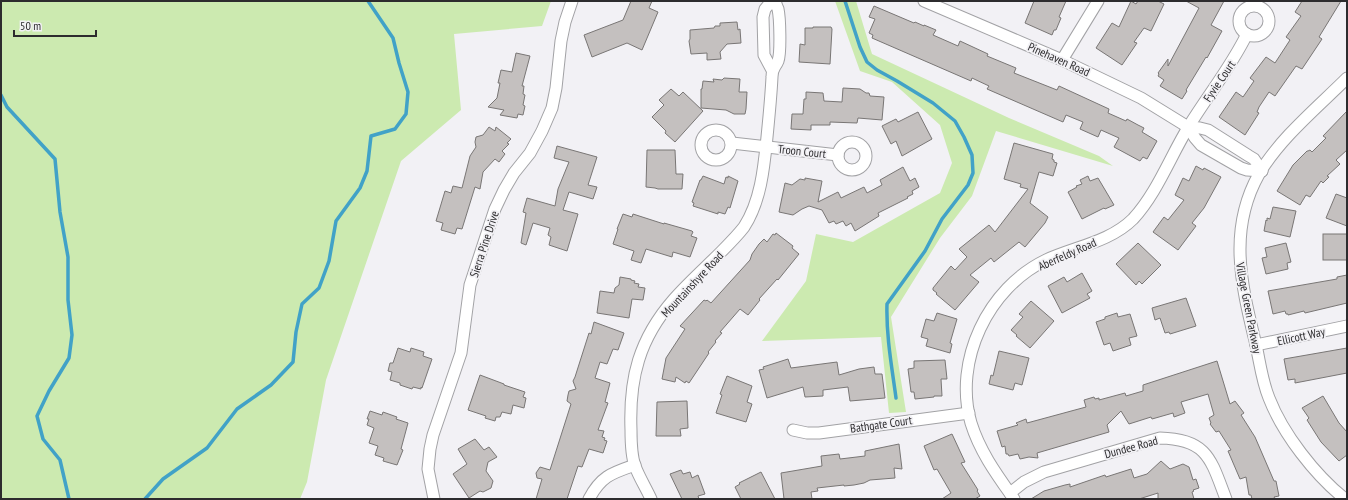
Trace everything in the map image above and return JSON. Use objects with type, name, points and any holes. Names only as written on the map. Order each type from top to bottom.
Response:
[{"type":"street","name":"Sierra Pine Drive","points":[[434,499],[428,469],[430,449],[433,435],[461,353],[470,285],[495,209],[514,173],[530,153],[552,108],[562,41],[572,1]]},
{"type":"street","name":"Mountainshyre Road","points":[[651,499],[635,465],[632,442],[631,393],[635,370],[651,332],[662,314],[674,299],[744,227],[758,196],[766,147],[772,94],[772,70],[764,55],[763,17],[765,9],[772,1]]},
{"type":"street","name":"Mountainshyre Road","points":[[772,70],[778,61],[780,53],[779,19],[775,1]]},
{"type":"street","points":[[1062,60],[1098,1]]},
{"type":"street","name":"Pinehaven Road","points":[[929,2],[1062,60],[1141,98],[1188,127],[1201,145],[1240,168],[1262,171]]},
{"type":"street","name":"Fyvie Court","points":[[1188,127],[1234,58],[1247,34]]},
{"type":"street","name":"Village Green Parkway","points":[[1345,499],[1336,492],[1315,470],[1298,448],[1269,399],[1262,379],[1250,324],[1239,257],[1242,224],[1247,205],[1253,187],[1262,171],[1282,143],[1347,78]]},
{"type":"street","name":"Pinehaven Road","points":[[1188,127],[1208,130],[1254,159],[1262,171]]},
{"type":"street","name":"Aberfeldy Road","points":[[1012,496],[992,468],[982,450],[971,422],[967,402],[969,364],[982,325],[990,310],[1005,292],[1023,275],[1045,260],[1111,235],[1132,220],[1142,208],[1154,189],[1188,127]]},
{"type":"street","name":"Troon Court","points":[[732,144],[838,155]]},
{"type":"street","name":"Ellicott Way","points":[[1256,346],[1347,326]]},
{"type":"street","name":"Bathgate Court","points":[[793,430],[807,433],[819,433],[969,412]]},
{"type":"street","name":"Dundee Road","points":[[1012,496],[1024,482],[1044,472],[1160,438],[1176,438],[1199,447],[1208,456],[1214,467],[1226,499]]},
{"type":"street","points":[[589,499],[594,489],[607,476],[635,465]]},
{"type":"green space","points":[[1,1],[551,1],[542,26],[454,34],[461,110],[401,161],[326,380],[307,482],[300,499],[1,499]]},
{"type":"green space","points":[[835,1],[856,1],[872,54],[1009,118],[1099,156],[1113,166],[996,131],[972,196],[940,238],[891,317],[906,412],[889,413],[881,337],[762,341],[806,281],[816,234],[853,242],[940,193],[952,163],[940,125],[892,82],[860,71]]},
{"type":"building","points":[[631,1],[652,1],[649,8],[658,12],[642,50],[627,43],[592,57],[584,35],[623,20]]},
{"type":"building","points":[[1034,1],[1066,1],[1059,17],[1061,18],[1052,35],[1025,23]]},
{"type":"building","points":[[1131,1],[1136,4],[1138,1],[1158,1],[1164,4],[1151,31],[1144,28],[1134,42],[1137,43],[1122,65],[1096,48],[1112,23],[1119,27]]},
{"type":"building","points":[[1186,1],[1224,1],[1211,25],[1222,31],[1182,99],[1160,86],[1164,80],[1158,76],[1158,73],[1168,59],[1168,66],[1199,8]]},
{"type":"building","points":[[1302,1],[1341,1],[1319,37],[1322,39],[1302,69],[1296,66],[1275,96],[1269,92],[1259,107],[1257,112],[1259,113],[1245,135],[1219,117],[1236,92],[1243,97],[1254,81],[1250,78],[1266,57],[1275,63],[1290,40],[1286,37],[1301,16],[1295,12]]},
{"type":"building","points":[[874,6],[914,23],[915,22],[936,30],[933,35],[958,46],[960,41],[988,54],[987,56],[1016,68],[1014,73],[1057,90],[1059,86],[1109,109],[1108,113],[1126,121],[1127,119],[1144,128],[1142,132],[1157,141],[1147,159],[1143,157],[1140,161],[1114,147],[1119,138],[1101,130],[1098,137],[1080,129],[1083,122],[1066,115],[1063,122],[987,89],[989,86],[972,78],[971,81],[872,38],[873,35],[869,33],[875,19],[869,17]]},
{"type":"building","points":[[737,22],[738,30],[740,29],[741,43],[727,44],[720,52],[721,59],[707,60],[707,53],[691,54],[689,41],[690,30],[714,28],[715,26],[720,26],[720,23]]},
{"type":"building","points":[[831,27],[832,29],[830,64],[799,62],[800,44],[805,45],[805,28]]},
{"type":"building","points":[[516,53],[530,56],[522,86],[524,86],[523,94],[525,95],[523,105],[525,106],[523,115],[518,114],[517,118],[500,115],[504,110],[488,107],[497,98],[501,70],[512,72]]},
{"type":"building","points":[[724,78],[740,79],[739,92],[747,92],[745,114],[734,114],[726,110],[701,108],[701,89],[703,81],[714,82],[713,79],[722,80]]},
{"type":"building","points":[[843,88],[860,89],[866,93],[869,93],[870,96],[884,97],[882,120],[858,118],[857,123],[830,122],[830,125],[811,125],[811,130],[791,129],[792,114],[803,114],[806,92],[823,93],[824,101],[842,102]]},
{"type":"building","points":[[671,89],[679,96],[683,92],[703,111],[675,142],[665,133],[666,131],[652,117],[664,105],[659,100]]},
{"type":"building","points":[[1347,111],[1347,150],[1336,160],[1340,164],[1327,176],[1329,177],[1323,183],[1321,181],[1310,197],[1306,195],[1300,205],[1277,191],[1293,165],[1307,151],[1310,150],[1312,152],[1326,138],[1323,136]]},
{"type":"building","points":[[918,112],[932,139],[902,156],[896,141],[891,144],[882,126],[896,119],[898,122]]},
{"type":"building","points":[[489,127],[495,131],[496,127],[511,139],[507,143],[509,144],[502,151],[505,154],[499,162],[495,159],[483,172],[480,189],[475,187],[462,229],[457,228],[455,234],[441,230],[443,223],[436,221],[445,191],[451,193],[453,186],[462,188],[470,156],[476,147],[476,137],[483,135]]},
{"type":"building","points":[[1014,143],[1053,154],[1052,159],[1057,163],[1053,176],[1039,172],[1030,203],[1048,217],[1045,223],[1025,247],[1019,242],[994,262],[991,258],[970,275],[979,282],[955,310],[936,294],[937,293],[933,290],[933,288],[951,266],[955,270],[967,257],[959,249],[989,225],[995,232],[1028,189],[1020,187],[1021,184],[1004,179]]},
{"type":"building","points":[[557,146],[597,157],[588,185],[597,187],[593,199],[569,192],[563,210],[578,214],[567,251],[549,245],[551,237],[548,235],[550,228],[533,223],[526,245],[521,243],[526,213],[523,212],[527,198],[555,206],[558,189],[569,162],[554,158]]},
{"type":"building","points":[[647,150],[675,150],[676,174],[683,174],[682,189],[658,189],[646,187]]},
{"type":"building","points":[[1196,166],[1203,170],[1204,168],[1221,177],[1204,208],[1192,223],[1196,226],[1178,250],[1153,232],[1164,217],[1168,220],[1184,200],[1175,195],[1183,178],[1189,181]]},
{"type":"building","points":[[903,167],[910,181],[915,178],[919,187],[912,191],[913,194],[907,197],[908,198],[878,213],[879,216],[855,231],[851,223],[846,226],[843,221],[836,224],[834,221],[829,223],[822,210],[809,206],[793,215],[779,212],[785,183],[792,185],[800,179],[805,180],[805,178],[822,181],[818,202],[838,192],[841,198],[864,187],[867,193],[882,185],[880,180]]},
{"type":"building","points":[[703,176],[724,184],[726,177],[728,178],[728,176],[738,181],[730,208],[728,207],[725,214],[718,212],[718,214],[693,206],[694,203],[692,202],[700,180]]},
{"type":"building","points":[[1088,176],[1090,181],[1098,178],[1114,205],[1105,209],[1104,208],[1082,219],[1068,192],[1077,187],[1076,186],[1082,184],[1080,180]]},
{"type":"building","points":[[1336,194],[1347,198],[1347,226],[1326,218]]},
{"type":"building","points":[[1273,207],[1296,211],[1290,237],[1264,231],[1266,220],[1267,221],[1267,218],[1270,219]]},
{"type":"building","points":[[623,214],[632,217],[633,214],[692,231],[691,236],[697,238],[690,257],[673,252],[672,257],[646,249],[641,263],[631,260],[634,251],[613,244]]},
{"type":"building","points":[[776,233],[793,246],[792,248],[799,254],[778,280],[777,279],[759,299],[760,300],[748,315],[740,309],[720,332],[722,333],[715,341],[716,342],[689,383],[686,381],[685,383],[676,377],[675,382],[662,379],[666,358],[685,329],[680,326],[704,300],[711,303],[750,260],[759,244],[764,239],[767,242],[773,234],[775,235]]},
{"type":"building","points":[[1323,234],[1347,234],[1347,260],[1323,260]]},
{"type":"building","points":[[1138,243],[1161,265],[1142,284],[1139,281],[1136,285],[1116,264]]},
{"type":"building","points":[[1286,243],[1291,262],[1287,263],[1288,269],[1266,274],[1262,258],[1267,257],[1265,248]]},
{"type":"building","points":[[1082,273],[1092,291],[1087,294],[1090,298],[1062,313],[1048,286],[1064,277],[1067,282]]},
{"type":"building","points":[[1347,275],[1347,303],[1305,313],[1304,311],[1288,315],[1285,311],[1273,314],[1268,291],[1337,279],[1337,277]]},
{"type":"building","points":[[620,277],[631,279],[635,281],[634,283],[639,284],[638,287],[645,288],[643,300],[632,299],[629,318],[597,313],[600,291],[614,293],[615,288],[619,285]]},
{"type":"building","points":[[1186,298],[1196,326],[1170,334],[1169,332],[1165,333],[1160,318],[1155,320],[1152,308]]},
{"type":"building","points":[[1031,301],[1054,321],[1030,348],[1011,330],[1023,317],[1019,314]]},
{"type":"building","points":[[937,313],[957,319],[950,343],[952,344],[950,353],[926,346],[928,339],[921,337],[926,319],[934,321]]},
{"type":"building","points":[[1117,313],[1118,317],[1130,314],[1137,336],[1129,338],[1131,345],[1113,351],[1110,343],[1104,345],[1096,322]]},
{"type":"building","points":[[594,322],[624,333],[618,350],[613,349],[607,364],[600,362],[595,378],[610,383],[605,402],[608,403],[598,430],[604,431],[602,437],[607,441],[603,453],[589,449],[582,467],[578,466],[567,499],[536,499],[542,479],[537,478],[536,473],[540,467],[550,470],[571,404],[567,401],[569,391],[576,389],[573,381]]},
{"type":"building","points":[[398,348],[410,352],[411,348],[424,352],[423,356],[432,359],[421,389],[413,387],[412,389],[390,380],[392,372],[388,371],[390,363],[393,363]]},
{"type":"building","points":[[1347,348],[1347,373],[1295,383],[1295,379],[1288,380],[1284,359]]},
{"type":"building","points":[[999,351],[1029,358],[1022,385],[1015,383],[1013,390],[989,384],[991,375],[993,376]]},
{"type":"building","points":[[788,359],[791,368],[837,362],[839,375],[859,369],[874,367],[875,374],[882,374],[885,398],[850,401],[848,387],[823,390],[823,396],[805,397],[803,387],[767,398],[759,370],[764,369],[763,367]]},
{"type":"building","points":[[945,360],[947,379],[941,379],[942,396],[915,399],[914,392],[911,392],[908,369],[914,368],[914,361]]},
{"type":"building","points":[[1217,361],[1230,404],[1235,401],[1244,413],[1241,415],[1255,437],[1274,481],[1276,481],[1279,496],[1274,497],[1275,499],[1252,499],[1251,495],[1249,495],[1246,477],[1240,479],[1228,451],[1231,450],[1219,431],[1216,432],[1210,424],[1209,418],[1214,415],[1208,394],[1181,402],[1185,413],[1174,417],[1173,413],[1152,419],[1151,417],[1129,424],[1121,411],[1107,425],[1109,432],[1037,453],[1038,458],[1029,457],[1020,459],[1018,454],[1009,456],[1006,454],[1005,446],[1002,447],[997,431],[1018,425],[1016,423],[1026,419],[1027,423],[1086,407],[1084,400],[1094,397],[1095,399],[1099,398],[1099,400],[1125,393],[1126,396],[1143,391],[1143,385]]},
{"type":"building","points":[[480,375],[525,392],[523,397],[526,398],[524,408],[513,405],[511,414],[502,412],[500,417],[496,417],[495,421],[485,418],[486,416],[468,410]]},
{"type":"building","points":[[727,376],[752,386],[747,402],[752,404],[746,422],[716,413],[722,395],[720,394]]},
{"type":"building","points":[[1323,396],[1339,423],[1347,432],[1347,455],[1339,461],[1321,442],[1307,420],[1309,418],[1302,408]]},
{"type":"building","points":[[687,401],[688,428],[680,429],[681,436],[656,436],[657,402]]},
{"type":"building","points":[[370,411],[382,415],[383,412],[408,423],[401,449],[403,450],[397,465],[383,461],[384,458],[375,455],[378,446],[369,443],[374,428],[367,425],[369,419],[367,419]]},
{"type":"building","points":[[952,434],[965,462],[961,463],[978,490],[977,491],[980,496],[975,499],[942,499],[951,493],[937,469],[934,470],[924,446]]},
{"type":"building","points":[[475,439],[484,450],[489,447],[497,457],[488,462],[486,471],[493,481],[491,488],[483,492],[480,491],[469,498],[453,474],[467,464],[458,449]]},
{"type":"building","points":[[899,444],[902,469],[894,468],[895,478],[870,480],[854,485],[817,488],[818,491],[811,492],[812,499],[784,499],[781,473],[822,466],[821,456],[839,454],[840,459],[865,456],[865,451]]},
{"type":"building","points":[[1161,461],[1170,469],[1183,464],[1189,467],[1193,480],[1196,479],[1199,488],[1193,490],[1194,491],[1192,492],[1194,499],[1158,499],[1158,493],[1139,499],[1031,499],[1044,491],[1070,484],[1070,487],[1105,475],[1106,477],[1131,469],[1134,478],[1147,474]]},
{"type":"building","points":[[681,470],[683,474],[690,472],[692,478],[698,475],[705,494],[698,496],[699,499],[682,499],[670,474]]},
{"type":"building","points":[[761,472],[775,499],[741,499],[735,487],[740,484],[739,483]]},
{"type":"waterway","points":[[145,499],[163,479],[207,448],[237,409],[271,385],[293,362],[296,332],[302,304],[319,288],[329,261],[336,221],[360,188],[367,171],[371,136],[395,129],[406,114],[408,92],[393,38],[368,1]]},
{"type":"waterway","points":[[845,1],[860,47],[867,62],[877,70],[933,103],[955,121],[972,155],[973,173],[968,185],[942,219],[925,251],[887,304],[888,340],[896,398]]},
{"type":"waterway","points":[[1,95],[7,107],[55,159],[60,212],[68,257],[68,300],[72,335],[69,358],[49,391],[37,416],[43,439],[60,460],[69,499]]}]
